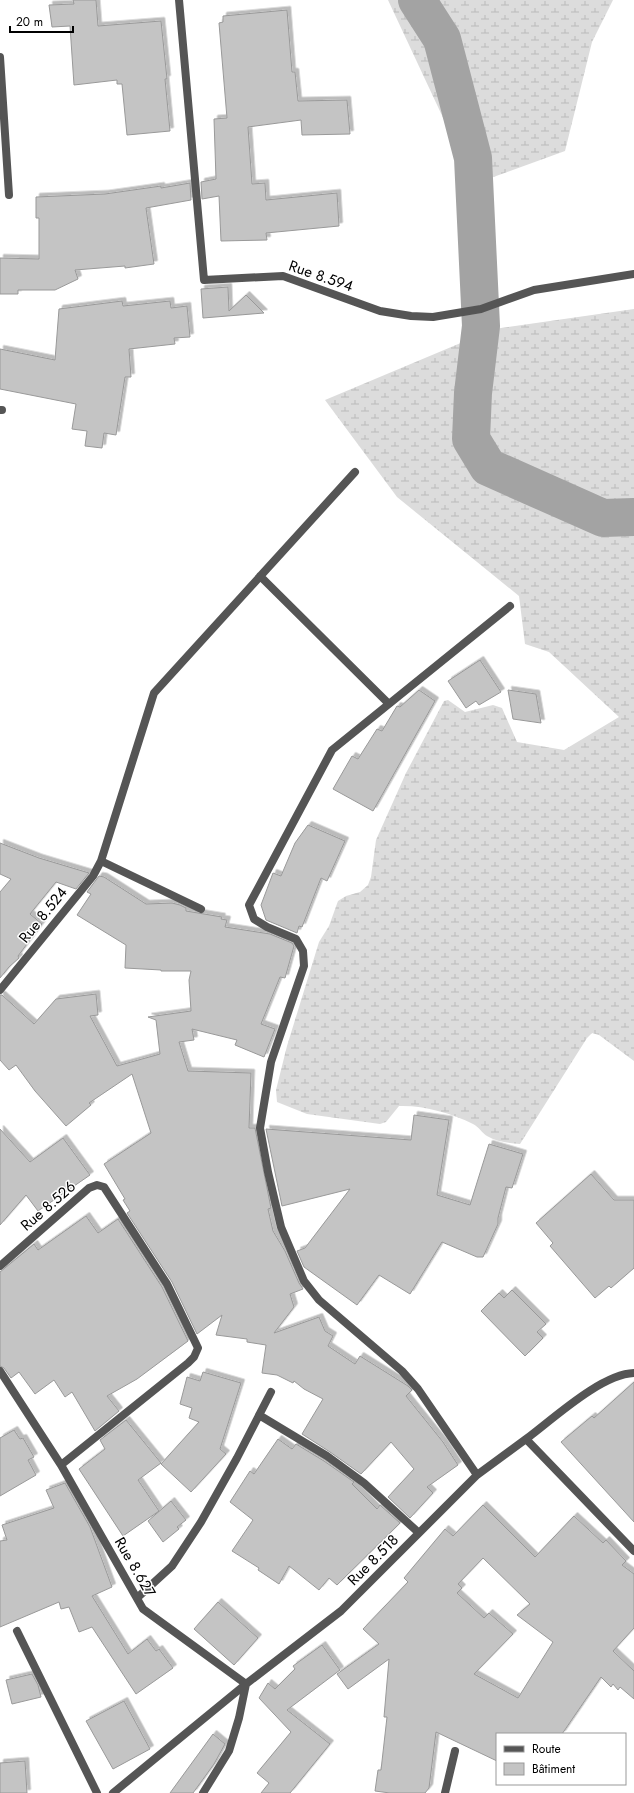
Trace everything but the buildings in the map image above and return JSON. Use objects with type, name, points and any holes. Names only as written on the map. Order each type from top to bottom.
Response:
[{"type":"street","name":"Rue 8.594","points":[[179,0],[204,280],[283,276],[380,311],[411,316],[433,317],[481,309],[534,290],[633,274]]},
{"type":"street","points":[[0,57],[9,195]]},
{"type":"street","name":"Rue 8.524","points":[[0,990],[93,876],[101,861],[154,693],[355,472]]},
{"type":"street","points":[[260,576],[389,704]]},
{"type":"street","points":[[477,1475],[418,1389],[402,1371],[319,1300],[304,1281],[282,1227],[268,1172],[260,1128],[271,1062],[304,966],[303,951],[296,939],[267,927],[254,919],[249,905],[332,750],[510,606]]},
{"type":"street","points":[[101,861],[201,909]]},
{"type":"street","name":"Rue 8.526","points":[[0,1266],[89,1188],[97,1185],[104,1187],[167,1284],[198,1348],[194,1357],[188,1363],[61,1465]]},
{"type":"street","name":"Rue 8.627","points":[[0,1371],[61,1465],[143,1609],[246,1684]]},
{"type":"street","name":"Rue 8.518","points":[[113,1793],[246,1684],[341,1611],[477,1475],[600,1383],[626,1373],[634,1373]]},
{"type":"street","points":[[137,1598],[172,1566],[201,1522],[272,1392]]},
{"type":"street","points":[[259,1415],[327,1456],[364,1483],[419,1533]]},
{"type":"street","points":[[526,1439],[634,1551]]},
{"type":"street","points":[[17,1631],[97,1793]]},
{"type":"street","points":[[203,1793],[229,1751],[239,1718],[246,1684]]},
{"type":"street","points":[[445,1793],[456,1751]]},
{"type":"green space","points":[[388,0],[613,0],[592,42],[565,151],[474,184]]},
{"type":"green space","points":[[634,309],[634,1061],[599,1035],[592,1033],[587,1038],[520,1144],[495,1140],[485,1135],[475,1125],[465,1120],[427,1108],[399,1106],[386,1122],[380,1124],[307,1114],[277,1102],[276,1090],[287,1046],[319,942],[329,926],[338,901],[346,896],[360,892],[368,885],[371,877],[376,840],[406,773],[444,701],[448,700],[465,712],[493,705],[502,708],[517,742],[564,750],[619,717],[549,652],[525,644],[519,596],[397,497],[325,400],[494,329]]},
{"type":"waterway","points":[[417,0],[442,39],[473,158],[481,326],[473,393],[471,439],[488,467],[603,518],[634,517]]}]
